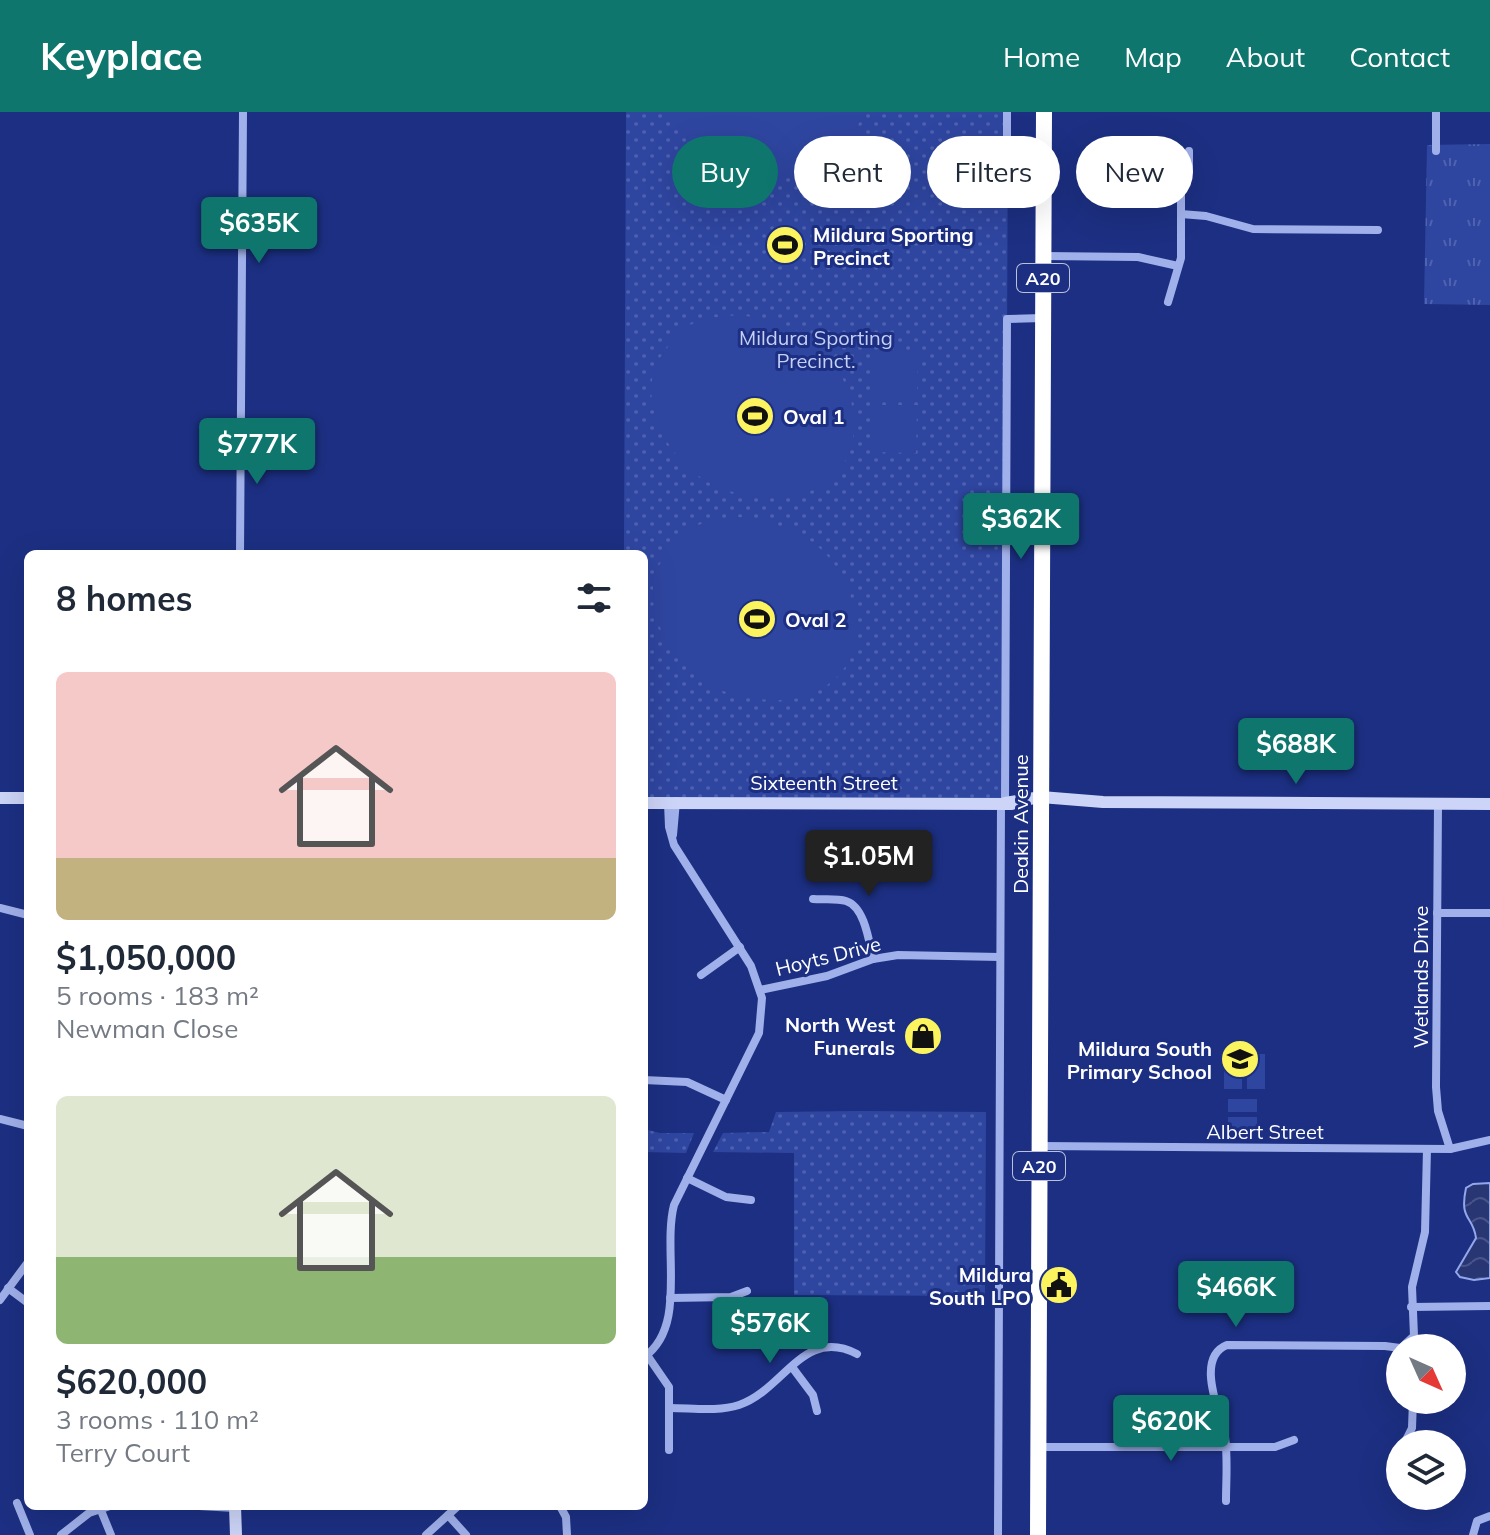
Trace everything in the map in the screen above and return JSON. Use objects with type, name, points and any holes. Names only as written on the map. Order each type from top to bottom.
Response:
[{"type":"highway","name":"Deakin Avenue","points":[[1038,1535],[1044,112]]},
{"type":"street","points":[[240,550],[243,112]]},
{"type":"street","points":[[1007,112],[1007,136]]},
{"type":"street","points":[[1436,112],[1436,151]]},
{"type":"street","points":[[1168,302],[1181,258],[1181,208]]},
{"type":"street","points":[[1181,214],[1206,216],[1253,229],[1378,230]]},
{"type":"street","points":[[1043,256],[1138,257],[1178,266]]},
{"type":"street","name":"Deakin Avenue","points":[[998,1535],[1007,319],[1043,318]]},
{"type":"street","points":[[0,798],[24,798]]},
{"type":"street","points":[[648,1353],[664,1335],[669,1316],[671,1218],[687,1178],[759,1033],[762,1008],[760,990],[740,947],[673,840],[672,802]]},
{"type":"street","name":"Sixteenth Street","points":[[648,803],[1490,804]]},
{"type":"street","name":"Wetlands Drive","points":[[1438,804],[1436,1101],[1450,1149]]},
{"type":"street","points":[[813,899],[842,900],[854,905],[873,959]]},
{"type":"street","points":[[0,908],[24,914]]},
{"type":"street","points":[[1437,913],[1490,913]]},
{"type":"street","points":[[701,975],[740,947]]},
{"type":"street","name":"Hoyts Drive","points":[[760,990],[898,955],[1000,957]]},
{"type":"street","points":[[648,1080],[687,1082],[726,1100]]},
{"type":"street","points":[[0,1119],[24,1125]]},
{"type":"street","name":"Albert Street","points":[[1040,1146],[1450,1149],[1490,1140]]},
{"type":"street","points":[[1409,1334],[1412,1287],[1425,1232],[1427,1149]]},
{"type":"street","points":[[687,1178],[726,1197],[751,1200]]},
{"type":"street","points":[[0,1300],[24,1267]]},
{"type":"street","points":[[8,1288],[24,1300]]},
{"type":"street","points":[[670,1298],[731,1297],[747,1291]]},
{"type":"street","points":[[1411,1307],[1490,1306]]},
{"type":"street","points":[[1226,1501],[1226,1447],[1212,1395],[1212,1358],[1218,1349],[1227,1345],[1386,1346]]},
{"type":"street","points":[[670,1408],[739,1405],[753,1398],[809,1352],[824,1346],[840,1347],[857,1354]]},
{"type":"street","points":[[648,1360],[666,1381],[670,1408],[669,1450]]},
{"type":"street","points":[[792,1367],[813,1395],[817,1411]]},
{"type":"street","points":[[1039,1447],[1275,1447],[1294,1440]]},
{"type":"street","points":[[17,1503],[30,1535]]},
{"type":"street","points":[[61,1535],[78,1519],[98,1510]]},
{"type":"street","points":[[106,1510],[111,1535]]},
{"type":"street","points":[[235,1510],[236,1535]]},
{"type":"street","points":[[426,1534],[454,1510]]},
{"type":"street","points":[[562,1510],[566,1517],[567,1535]]},
{"type":"street","points":[[448,1515],[466,1535]]},
{"type":"street","points":[[1473,1535],[1477,1521],[1490,1516]]},
{"type":"green space","name":"Mildura Sporting Precinct.","points":[[626,112],[1008,112],[1008,136],[927,136],[927,208],[1008,208],[1005,803],[648,803],[648,550],[624,550]]},
{"type":"green space","points":[[669,112],[863,112],[853,136],[794,136],[794,176],[785,177],[778,177],[778,136],[687,136]]},
{"type":"green space","points":[[1490,144],[1490,305],[1424,304],[1427,145]]},
{"type":"green space","name":"Oval 1","points":[[741,315],[788,327],[814,342],[830,359],[851,399],[854,422],[852,443],[844,463],[830,479],[808,492],[786,497],[763,497],[718,487],[684,463],[660,427],[653,407],[651,386],[656,366],[667,348],[694,323]]},
{"type":"green space","points":[[874,351],[918,352],[917,399],[873,399]]},
{"type":"green space","points":[[873,405],[917,405],[916,453],[872,452]]},
{"type":"green space","name":"Oval 2","points":[[743,517],[772,523],[816,545],[832,562],[853,602],[856,624],[854,646],[846,665],[832,682],[810,694],[794,699],[769,700],[720,690],[686,666],[661,630],[654,609],[653,589],[657,569],[669,551],[696,526]]},
{"type":"green space","points":[[1224,1054],[1242,1054],[1242,1089],[1224,1089]]},
{"type":"green space","points":[[1247,1054],[1265,1054],[1265,1089],[1247,1089]]},
{"type":"green space","points":[[1228,1099],[1257,1099],[1257,1112],[1228,1112]]},
{"type":"green space","points":[[776,1112],[986,1112],[985,1296],[794,1295],[794,1153],[713,1152],[723,1133],[769,1132]]},
{"type":"green space","points":[[1228,1117],[1257,1117],[1257,1130],[1228,1130]]},
{"type":"green space","points":[[648,1130],[694,1133],[686,1153],[648,1152]]},
{"type":"water","points":[[1490,1183],[1490,1278],[1474,1280],[1460,1277],[1456,1272],[1476,1238],[1465,1212],[1466,1188],[1473,1184]]},
{"type":"place","name":"Mildura Sporting Precinct","points":[[785,245]]},
{"type":"place","name":"Oval 1","points":[[755,416]]},
{"type":"place","name":"Oval 2","points":[[757,619]]},
{"type":"place","name":"North West Funerals","points":[[923,1036]]},
{"type":"place","name":"Mildura South Primary School","points":[[1240,1059]]},
{"type":"place","name":"Mildura South LPO","points":[[1059,1285]]}]
